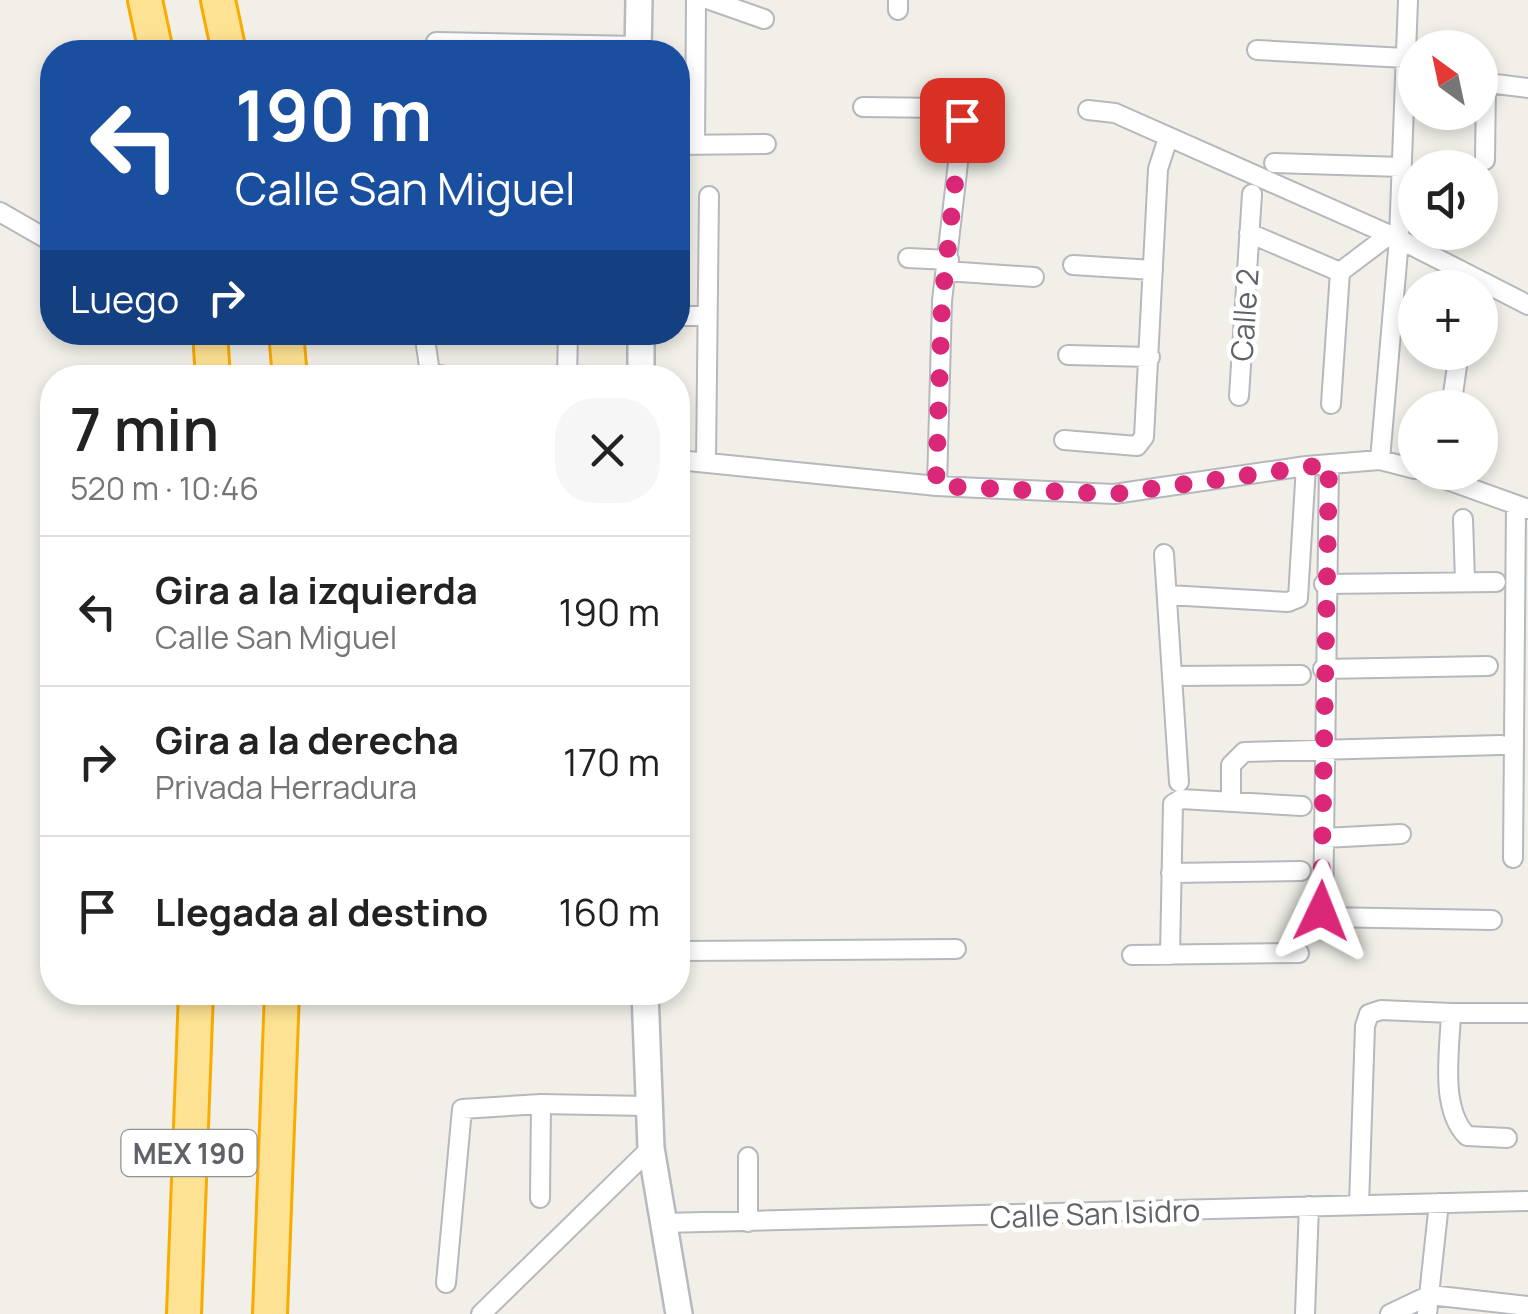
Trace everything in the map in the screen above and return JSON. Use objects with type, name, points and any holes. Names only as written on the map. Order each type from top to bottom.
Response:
[{"type":"highway","points":[[145,0],[153,40]]},
{"type":"highway","points":[[218,0],[226,40]]},
{"type":"highway","name":"MEX 190","points":[[184,1314],[196,1005]]},
{"type":"highway","name":"MEX 190","points":[[270,1314],[282,1005]]},
{"type":"street","points":[[638,40],[639,0]]},
{"type":"street","points":[[690,87],[696,0]]},
{"type":"street","points":[[710,0],[764,19]]},
{"type":"street","points":[[1408,0],[1408,30]]},
{"type":"street","points":[[1256,50],[1398,68]]},
{"type":"street","points":[[1498,85],[1528,88]]},
{"type":"street","points":[[863,107],[957,111],[962,120],[948,266],[936,486]]},
{"type":"street","points":[[1088,110],[1115,113],[1394,237],[1528,305]]},
{"type":"street","points":[[1064,440],[1140,442],[1150,358],[1158,168],[1168,138]]},
{"type":"street","points":[[690,145],[766,144]]},
{"type":"street","points":[[1274,163],[1398,167]]},
{"type":"street","name":"Calle 2","points":[[1239,396],[1252,194]]},
{"type":"street","points":[[706,462],[704,316],[709,196]]},
{"type":"street","points":[[1380,460],[1398,202]]},
{"type":"street","points":[[0,212],[40,235]]},
{"type":"street","name":"Calle 2","points":[[1250,233],[1340,272]]},
{"type":"street","points":[[1332,404],[1340,272],[1394,237]]},
{"type":"street","points":[[908,258],[1034,277]]},
{"type":"street","points":[[1074,265],[1153,270]]},
{"type":"street","points":[[690,316],[704,316]]},
{"type":"street","points":[[1068,355],[1150,358]]},
{"type":"street","points":[[690,461],[936,486],[1114,494],[1306,466],[1380,460],[1398,465]]},
{"type":"street","points":[[1329,464],[1324,584],[1323,917],[1492,920]]},
{"type":"street","points":[[1168,595],[1288,602],[1298,598],[1306,466]]},
{"type":"street","points":[[1477,490],[1522,507],[1513,858]]},
{"type":"street","points":[[1463,520],[1466,581]]},
{"type":"street","points":[[1164,554],[1180,791],[1170,812],[1170,955]]},
{"type":"street","points":[[1324,584],[1496,582]]},
{"type":"street","points":[[1323,669],[1488,666]]},
{"type":"street","points":[[1173,676],[1301,676]]},
{"type":"street","points":[[1231,802],[1231,765],[1244,752],[1501,745]]},
{"type":"street","points":[[1180,791],[1231,802],[1302,806]]},
{"type":"street","points":[[1324,838],[1400,834]]},
{"type":"street","points":[[1171,874],[1300,871]]},
{"type":"street","points":[[690,951],[956,949]]},
{"type":"street","points":[[1132,955],[1299,953]]},
{"type":"street","points":[[644,1005],[638,1106],[679,1314]]},
{"type":"street","points":[[1359,1205],[1365,1026],[1369,1014],[1381,1010],[1528,1013]]},
{"type":"street","points":[[1451,1012],[1450,1094],[1457,1126],[1467,1136],[1507,1138]]},
{"type":"street","points":[[446,1283],[462,1109],[541,1104],[638,1106]]},
{"type":"street","points":[[540,1198],[541,1104]]},
{"type":"street","points":[[481,1314],[646,1154]]},
{"type":"street","points":[[748,1157],[748,1222]]},
{"type":"street","name":"Calle San Isidro","points":[[663,1223],[1528,1201]]},
{"type":"street","points":[[1428,1305],[1439,1203]]},
{"type":"street","points":[[1305,1314],[1309,1206]]},
{"type":"street","points":[[1390,1314],[1428,1305],[1528,1306]]},
{"type":"route","points":[[962,120],[942,301],[936,486],[1114,494],[1329,464],[1321,911]]}]
